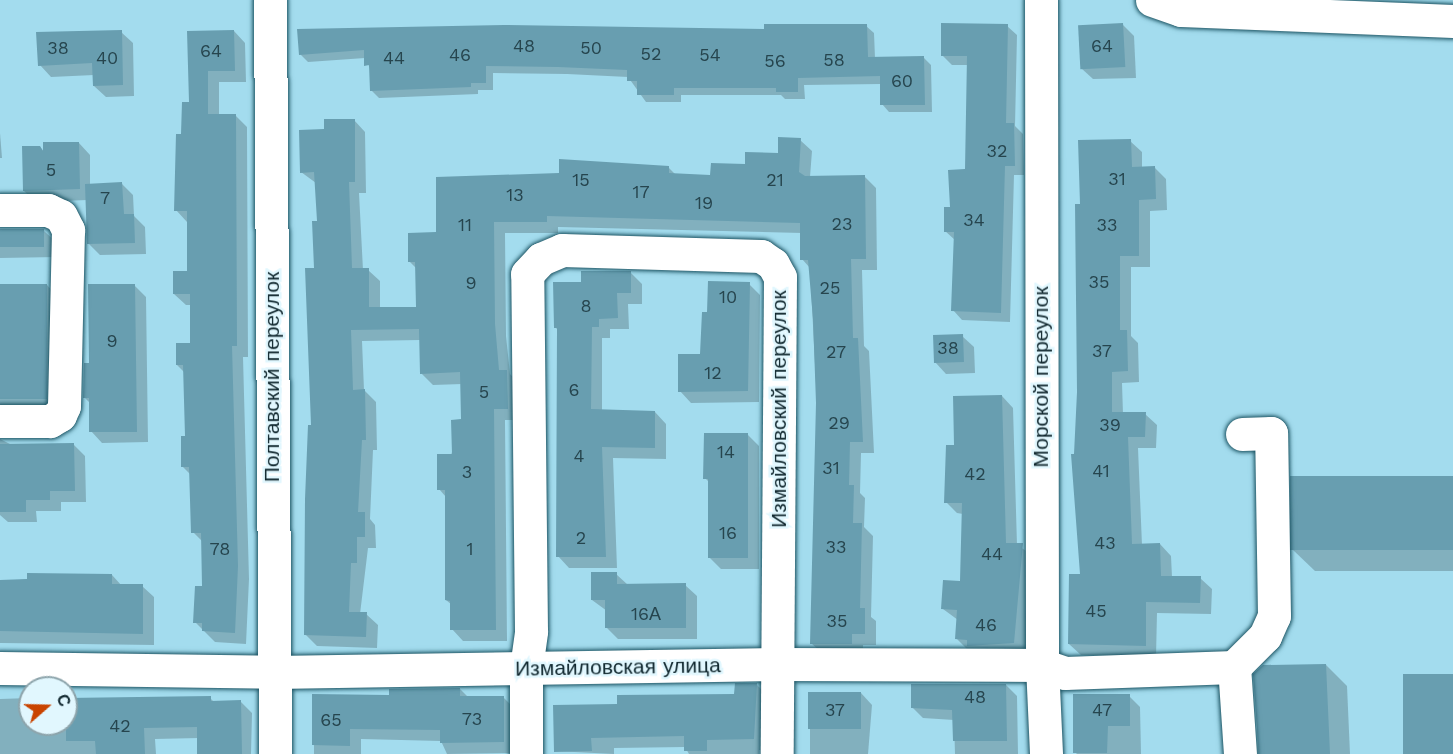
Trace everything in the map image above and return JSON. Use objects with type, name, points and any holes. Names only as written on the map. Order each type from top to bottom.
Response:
[{"type":"street","name":"Полтавский переулок","points":[[270,0],[275,754]]},
{"type":"street","name":"Морской переулок","points":[[1041,0],[1042,665],[1046,754]]},
{"type":"street","points":[[1152,0],[1181,10],[1241,6],[1453,21]]},
{"type":"street","points":[[0,210],[48,210],[62,216],[68,230],[64,406],[60,416],[50,421],[0,421]]},
{"type":"street","name":"Измайловский переулок","points":[[526,754],[526,668],[531,631],[527,274],[541,259],[562,250],[761,256],[773,264],[780,277],[777,754]]},
{"type":"street","points":[[1240,754],[1234,667],[1265,636],[1274,616],[1271,433],[1242,434]]},
{"type":"street","name":"Измайловская улица","points":[[0,668],[274,672],[777,664],[1042,665],[1065,673],[1234,667]]},
{"type":"building","points":[[941,23],[1008,24],[1006,123],[1014,123],[1015,166],[1005,166],[1001,313],[951,311],[954,232],[944,232],[944,207],[950,207],[948,170],[965,169],[967,56],[941,56]]},
{"type":"building","points":[[1123,23],[1125,67],[1080,69],[1078,25]]},
{"type":"building","points":[[764,24],[867,24],[868,57],[924,56],[925,105],[880,105],[880,76],[798,78],[798,92],[776,92],[776,88],[674,88],[674,95],[637,95],[637,81],[627,81],[627,70],[558,67],[486,66],[486,83],[471,83],[471,87],[370,91],[369,65],[364,66],[364,50],[299,55],[297,29],[504,25],[764,29]]},
{"type":"building","points":[[122,30],[123,85],[93,86],[92,63],[38,66],[36,32]]},
{"type":"building","points":[[234,30],[235,71],[208,71],[208,114],[236,114],[237,346],[232,346],[238,566],[235,633],[202,631],[202,623],[193,623],[195,586],[202,586],[201,533],[191,533],[189,467],[181,467],[181,436],[185,436],[183,365],[176,365],[176,343],[190,343],[190,294],[173,294],[173,271],[187,271],[187,211],[174,211],[176,134],[181,134],[182,102],[189,102],[187,31]]},
{"type":"building","points":[[324,119],[355,119],[355,182],[349,182],[352,268],[369,268],[369,307],[416,307],[415,262],[408,262],[408,233],[436,232],[436,177],[559,173],[559,159],[669,166],[669,173],[710,175],[711,163],[745,164],[745,152],[778,153],[778,137],[801,138],[799,172],[805,176],[865,175],[866,259],[851,259],[853,338],[858,338],[863,442],[850,442],[849,485],[854,485],[853,523],[862,523],[860,608],[865,608],[865,634],[852,634],[852,644],[810,644],[816,403],[808,260],[800,260],[800,223],[547,216],[547,222],[494,222],[495,324],[499,370],[507,370],[508,409],[494,409],[496,630],[450,630],[450,601],[445,600],[445,490],[437,490],[437,454],[452,454],[451,420],[461,419],[460,372],[420,374],[419,329],[351,330],[353,390],[365,389],[366,440],[362,440],[358,512],[365,512],[365,537],[357,537],[357,563],[351,563],[349,612],[367,612],[366,637],[304,635],[305,499],[308,425],[311,425],[305,268],[314,268],[312,221],[317,221],[314,172],[300,173],[299,130],[324,129]]},
{"type":"building","points":[[1131,139],[1132,167],[1155,166],[1156,199],[1139,200],[1139,256],[1120,256],[1120,330],[1127,330],[1128,371],[1112,372],[1112,412],[1146,412],[1145,437],[1128,437],[1132,544],[1160,543],[1161,576],[1201,576],[1200,603],[1146,602],[1146,646],[1068,644],[1069,574],[1080,574],[1071,454],[1074,454],[1077,392],[1075,204],[1080,204],[1078,140]]},
{"type":"building","points":[[43,142],[79,142],[80,189],[23,191],[22,146],[40,146],[43,151]]},
{"type":"building","points":[[122,182],[124,214],[134,214],[135,243],[87,244],[85,184]]},
{"type":"building","points":[[0,229],[44,229],[44,247],[0,247]]},
{"type":"building","points":[[581,271],[631,271],[631,293],[617,293],[618,318],[599,319],[599,327],[592,327],[591,409],[655,411],[655,448],[602,447],[606,557],[556,557],[557,328],[554,328],[553,282],[581,282]]},
{"type":"building","points":[[708,281],[750,282],[748,391],[678,392],[678,354],[700,354],[702,312],[707,312]]},
{"type":"building","points":[[0,284],[47,284],[47,399],[0,399]]},
{"type":"building","points":[[88,284],[135,284],[137,432],[89,432],[89,398],[83,398],[84,363],[89,363]]},
{"type":"building","points":[[963,334],[964,362],[934,363],[933,335]]},
{"type":"building","points":[[1002,395],[1006,543],[1023,543],[1014,643],[967,646],[967,640],[955,639],[957,610],[941,609],[943,580],[960,581],[962,503],[944,503],[946,445],[954,445],[953,396]]},
{"type":"building","points":[[704,433],[748,433],[748,558],[708,558],[708,479],[703,479]]},
{"type":"building","points":[[74,443],[75,491],[50,491],[50,500],[26,500],[26,512],[0,512],[0,444]]},
{"type":"building","points":[[1290,476],[1453,476],[1453,550],[1290,550]]},
{"type":"building","points":[[591,572],[617,572],[617,584],[686,583],[686,628],[605,628],[605,600],[591,600]]},
{"type":"building","points":[[27,573],[112,574],[112,584],[143,584],[143,634],[0,631],[0,580],[27,579]]},
{"type":"building","points":[[1326,664],[1330,754],[1259,754],[1253,674],[1263,665]]},
{"type":"building","points":[[1403,674],[1453,674],[1453,754],[1403,754]]},
{"type":"building","points":[[735,683],[757,683],[754,739],[707,740],[707,751],[684,751],[684,736],[591,738],[592,751],[554,752],[553,705],[617,704],[617,695],[734,694]]},
{"type":"building","points":[[911,684],[1006,684],[1007,741],[953,741],[952,710],[911,708]]},
{"type":"building","points":[[460,688],[460,696],[504,696],[504,742],[440,743],[440,730],[350,729],[350,746],[312,745],[312,694],[389,695],[389,689]]},
{"type":"building","points":[[808,692],[861,692],[861,729],[808,729]]},
{"type":"building","points":[[1073,694],[1130,694],[1130,726],[1108,726],[1107,753],[1073,753]]},
{"type":"building","points":[[211,696],[211,701],[241,700],[242,754],[197,754],[197,727],[144,728],[145,754],[96,754],[95,741],[66,741],[66,736],[78,736],[78,698]]}]
